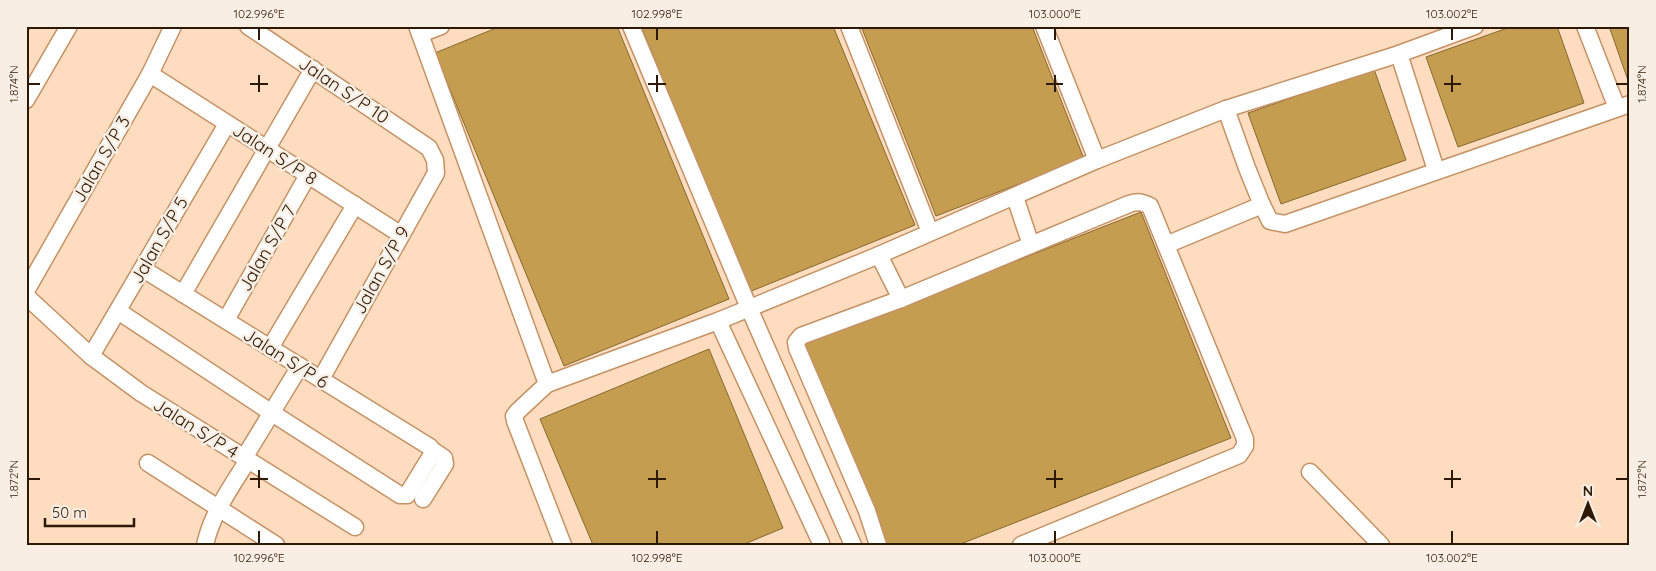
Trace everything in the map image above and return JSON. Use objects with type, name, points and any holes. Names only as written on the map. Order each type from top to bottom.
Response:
[{"type":"street","points":[[26,100],[69,26]]},
{"type":"street","name":"Jalan S/P 3","points":[[26,291],[150,74],[173,26]]},
{"type":"street","name":"Jalan S/P 10","points":[[248,26],[429,148],[435,160]]},
{"type":"street","points":[[441,26],[418,30],[547,384]]},
{"type":"street","points":[[631,26],[749,308],[848,533]]},
{"type":"street","points":[[849,26],[930,232]]},
{"type":"street","points":[[1044,26],[1097,160]]},
{"type":"street","points":[[563,545],[514,416],[547,384],[718,321],[879,255],[1097,160],[1226,109],[1399,54],[1475,26]]},
{"type":"street","points":[[1226,109],[1262,205],[1270,221],[1285,224],[1624,106],[1586,26]]},
{"type":"street","points":[[1399,54],[1436,170]]},
{"type":"street","points":[[183,294],[312,69]]},
{"type":"street","name":"Jalan S/P 8","points":[[150,74],[400,234]]},
{"type":"street","name":"Jalan S/P 5","points":[[91,356],[227,124]]},
{"type":"street","name":"Jalan S/P 9","points":[[321,379],[400,234],[436,173],[435,160]]},
{"type":"street","name":"Jalan S/P 7","points":[[226,320],[308,175]]},
{"type":"street","points":[[1014,197],[1032,245]]},
{"type":"street","points":[[878,545],[867,511],[796,342],[801,336],[901,299],[1137,201],[1150,206],[1245,439],[1243,451],[1239,455],[1021,545]]},
{"type":"street","points":[[270,348],[355,205]]},
{"type":"street","points":[[1166,245],[1262,205]]},
{"type":"street","points":[[879,255],[901,299]]},
{"type":"street","name":"Jalan S/P 6","points":[[143,269],[431,448]]},
{"type":"street","name":"Jalan S/P 4","points":[[26,296],[91,356],[141,393],[356,527]]},
{"type":"street","points":[[118,311],[272,413],[404,496],[407,495],[431,456],[431,448]]},
{"type":"street","points":[[718,321],[820,544],[848,533],[867,511]]},
{"type":"street","points":[[205,545],[218,508],[300,366]]},
{"type":"street","points":[[423,499],[445,464],[444,458],[431,448]]},
{"type":"street","points":[[148,462],[276,545]]},
{"type":"street","points":[[1310,472],[1381,545]]},
{"type":"building","points":[[501,26],[617,26],[729,299],[564,366],[435,53]]},
{"type":"building","points":[[641,26],[833,26],[915,225],[749,292]]},
{"type":"building","points":[[861,26],[1032,26],[1084,159],[936,216]]},
{"type":"building","points":[[1513,26],[1557,26],[1584,103],[1458,147],[1426,57]]},
{"type":"building","points":[[1609,26],[1630,26],[1630,86]]},
{"type":"building","points":[[1374,69],[1406,160],[1281,204],[1248,113]]},
{"type":"building","points":[[1141,212],[1231,438],[958,545],[883,545],[803,344]]},
{"type":"building","points":[[709,349],[783,528],[742,545],[593,545],[540,419]]},
{"type":"waterway","points":[[26,32],[29,26]]}]
